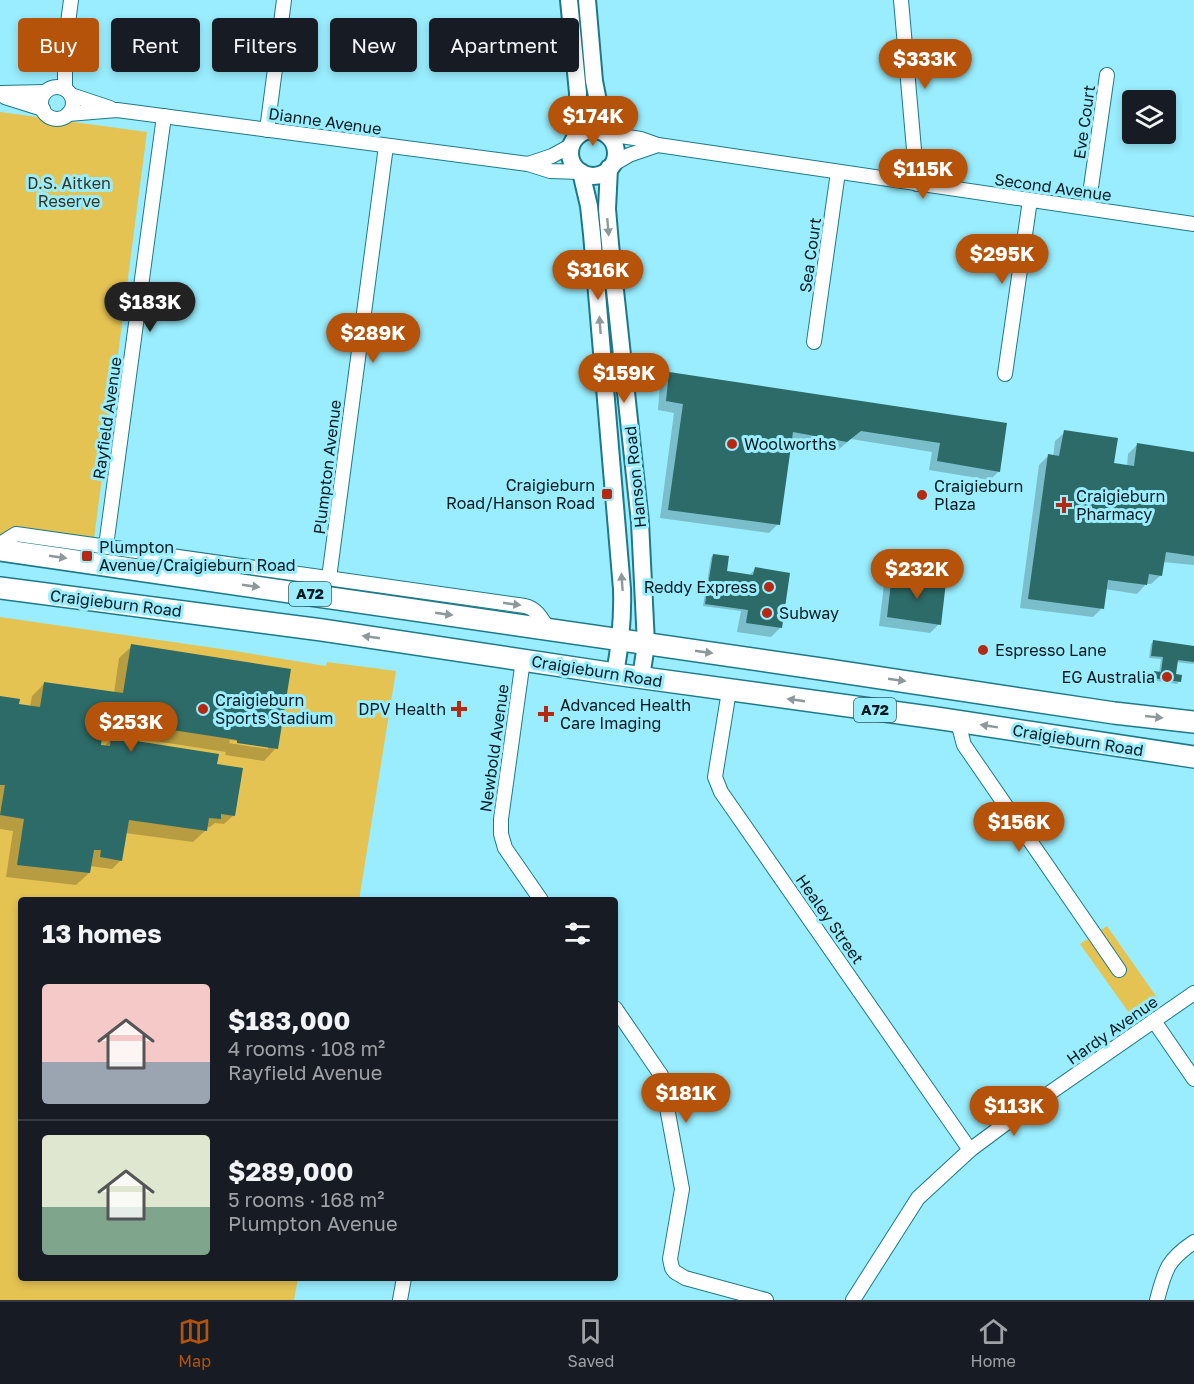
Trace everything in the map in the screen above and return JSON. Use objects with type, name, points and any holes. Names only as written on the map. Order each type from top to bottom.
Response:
[{"type":"main road","name":"Craigieburn Road","points":[[0,550],[828,669],[1114,713],[1194,722]]},
{"type":"main road","name":"Craigieburn Road","points":[[0,588],[314,629],[1194,757]]},
{"type":"main road","points":[[1109,744],[1114,713]]},
{"type":"street","points":[[58,91],[71,0]]},
{"type":"street","points":[[267,130],[284,0]]},
{"type":"street","points":[[569,0],[578,93],[571,160],[580,172],[586,175],[599,175],[610,167],[615,159],[615,145],[605,133],[598,130],[587,130],[574,141]]},
{"type":"street","points":[[587,0],[594,81],[605,133]]},
{"type":"street","points":[[898,0],[917,184]]},
{"type":"street","name":"Eve Court","points":[[1088,208],[1107,75]]},
{"type":"street","points":[[58,91],[73,105],[64,117],[54,118],[43,109],[41,100],[58,91]]},
{"type":"street","name":"Dianne Avenue","points":[[0,95],[58,91],[117,110],[528,165],[550,171],[580,172]]},
{"type":"street","name":"Dianne Avenue","points":[[0,95],[43,109]]},
{"type":"street","name":"Dianne Avenue","points":[[68,114],[117,110]]},
{"type":"street","name":"Rayfield Avenue","points":[[106,546],[164,116]]},
{"type":"street","name":"Second Avenue","points":[[605,133],[641,139],[658,145],[1194,224]]},
{"type":"street","name":"Dianne Avenue","points":[[528,165],[552,156],[574,141]]},
{"type":"street","name":"Second Avenue","points":[[610,167],[629,155],[658,145]]},
{"type":"street","name":"Plumpton Avenue","points":[[329,578],[386,146]]},
{"type":"street","name":"Hanson Road","points":[[610,167],[607,209],[640,522],[646,644],[641,678]]},
{"type":"street","name":"Hanson Road","points":[[580,172],[589,206],[592,234],[619,546],[623,610],[615,674]]},
{"type":"street","name":"Sea Court","points":[[814,342],[838,172]]},
{"type":"street","points":[[1005,374],[1030,200]]},
{"type":"street","name":"Craigieburn Road","points":[[0,544],[16,534],[525,606],[538,612],[549,630]]},
{"type":"street","name":"Newbold Avenue","points":[[523,660],[501,819],[501,834],[505,848],[539,897]]},
{"type":"street","name":"Healey Street","points":[[729,691],[715,777],[721,792],[970,1150]]},
{"type":"street","points":[[960,722],[962,738],[969,752],[1119,970]]},
{"type":"street","name":"Hardy Avenue","points":[[853,1300],[918,1198],[970,1150],[1194,993]]},
{"type":"street","points":[[618,1012],[661,1075],[682,1189],[670,1254],[672,1268],[685,1278],[766,1300]]},
{"type":"street","points":[[1154,1021],[1194,1079]]},
{"type":"street","points":[[1157,1300],[1164,1273],[1171,1261],[1194,1242]]},
{"type":"street","points":[[400,1300],[403,1281]]},
{"type":"green space","name":"D.S. Aitken Reserve","points":[[0,112],[147,132],[92,554],[0,542]]},
{"type":"green space","points":[[0,617],[326,666],[327,662],[396,671],[359,897],[18,897],[18,1281],[297,1281],[294,1300],[0,1300]]},
{"type":"green space","points":[[1107,926],[1158,999],[1132,1017],[1080,944]]},
{"type":"building","points":[[669,372],[1007,423],[1000,472],[937,461],[940,443],[861,431],[847,442],[793,432],[780,525],[668,510],[683,404],[666,401]]},
{"type":"building","points":[[1064,430],[1118,438],[1114,463],[1134,466],[1137,443],[1194,452],[1194,556],[1166,552],[1162,576],[1149,574],[1147,585],[1108,580],[1104,609],[1028,599],[1048,454],[1059,456]]},
{"type":"building","points":[[713,554],[729,556],[727,571],[753,575],[755,567],[790,573],[782,628],[746,623],[748,610],[705,604]]},
{"type":"building","points":[[892,574],[946,582],[941,625],[887,617]]},
{"type":"building","points":[[1153,640],[1194,646],[1194,662],[1178,660],[1176,674],[1182,675],[1181,682],[1153,678],[1154,671],[1161,672],[1163,657],[1151,656]]},
{"type":"building","points":[[131,644],[291,669],[278,749],[237,743],[237,740],[134,724],[133,727],[104,721],[101,745],[110,746],[111,737],[219,754],[217,764],[243,768],[235,816],[221,814],[221,819],[209,818],[207,831],[129,820],[122,861],[100,857],[101,850],[94,850],[90,873],[17,865],[24,819],[0,815],[5,785],[0,785],[0,696],[20,699],[19,704],[40,707],[44,682],[123,693]]},
{"type":"place","name":"Woolworths","points":[[732,444]]},
{"type":"place","name":"Craigieburn Road/Hanson Road","points":[[607,494]]},
{"type":"place","name":"Craigieburn Plaza","points":[[922,495]]},
{"type":"place","name":"Craigieburn Pharmacy","points":[[1064,505]]},
{"type":"place","name":"Plumpton Avenue/Craigieburn Road","points":[[87,556]]},
{"type":"place","name":"Reddy Express","points":[[769,587]]},
{"type":"place","name":"Subway","points":[[767,613]]},
{"type":"place","name":"Espresso Lane","points":[[983,650]]},
{"type":"place","name":"EG Australia","points":[[1167,677]]},
{"type":"place","name":"Craigieburn Sports Stadium","points":[[203,709]]},
{"type":"place","name":"DPV Health","points":[[459,709]]},
{"type":"place","name":"Advanced Health Care Imaging","points":[[546,714]]}]
